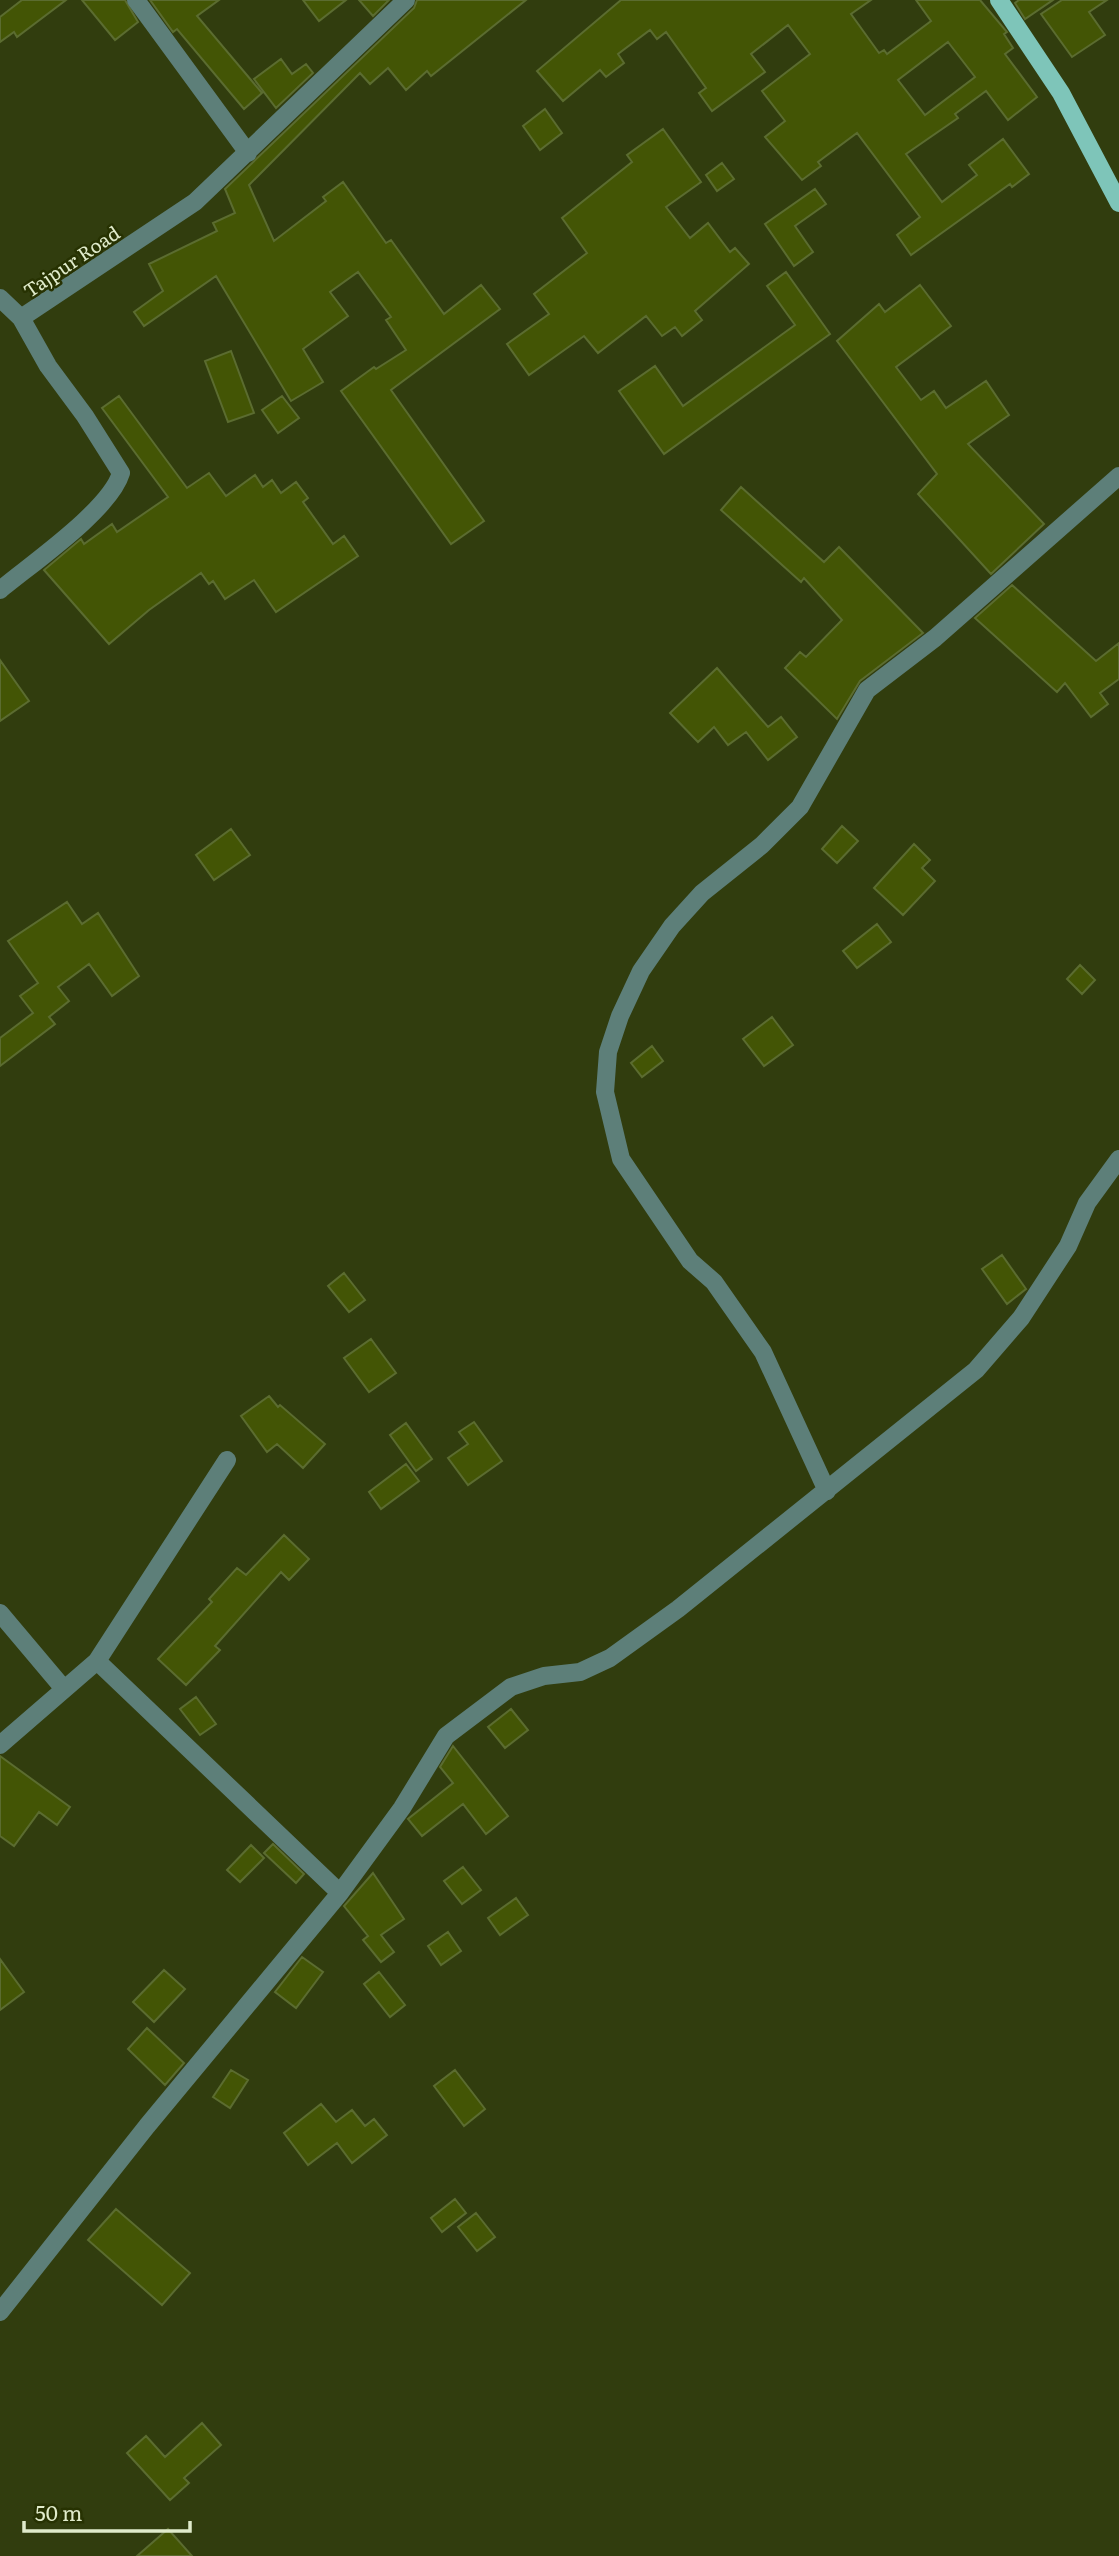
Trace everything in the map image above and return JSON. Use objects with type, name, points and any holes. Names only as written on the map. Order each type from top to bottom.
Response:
[{"type":"main road","points":[[999,0],[1061,93],[1119,203]]},
{"type":"street","points":[[136,0],[248,153]]},
{"type":"street","name":"Tajpur Road","points":[[0,590],[96,509],[121,473],[85,416],[48,366],[21,318],[195,202],[405,0]]},
{"type":"street","points":[[0,298],[21,318]]},
{"type":"street","points":[[827,1491],[763,1352],[714,1283],[690,1261],[621,1159],[605,1092],[608,1052],[620,1016],[641,971],[672,926],[702,893],[762,845],[800,807],[867,690],[935,638],[1119,476]]},
{"type":"street","points":[[0,2312],[147,2126],[340,1893],[402,1808],[434,1751],[464,1721],[511,1688],[544,1676],[580,1672],[610,1658],[947,1395],[1000,1345],[1069,1246],[1087,1203],[1119,1159]]},
{"type":"street","points":[[0,1745],[97,1661],[228,1460]]},
{"type":"street","points":[[0,1614],[64,1689]]},
{"type":"street","points":[[97,1661],[340,1893]]},
{"type":"building","points":[[22,0],[66,0],[17,37],[14,32],[0,42],[0,17]]},
{"type":"building","points":[[82,0],[125,0],[138,22],[115,40]]},
{"type":"building","points":[[150,0],[219,0],[197,16],[262,93],[244,109],[177,29],[173,32]]},
{"type":"building","points":[[303,0],[346,0],[319,21]]},
{"type":"building","points":[[359,0],[389,0],[373,16]]},
{"type":"building","points":[[417,0],[526,0],[431,76],[427,71],[406,90],[388,68],[370,84],[360,73],[249,185],[274,241],[326,201],[323,197],[343,182],[386,243],[391,240],[444,314],[481,285],[500,309],[391,390],[484,521],[451,544],[341,391],[374,367],[376,369],[406,350],[386,320],[391,317],[358,272],[330,292],[348,316],[303,349],[323,382],[291,401],[216,276],[144,326],[134,312],[163,291],[149,264],[217,231],[213,223],[235,213],[225,189],[414,8]]},
{"type":"building","points":[[621,0],[871,0],[851,14],[879,53],[884,50],[887,54],[931,21],[916,0],[980,0],[1007,32],[1004,34],[1013,48],[1005,54],[1037,97],[1008,120],[986,91],[955,114],[958,118],[906,154],[942,202],[977,175],[969,165],[1003,139],[1029,174],[1012,187],[1010,184],[911,255],[897,235],[920,217],[857,133],[818,162],[821,166],[802,180],[765,137],[785,121],[762,91],[810,54],[788,25],[751,54],[765,72],[712,111],[699,93],[706,88],[666,32],[657,39],[650,30],[618,54],[624,63],[606,77],[600,70],[563,101],[537,71]],"holes":[[[948,42],[975,77],[925,115],[898,80]]]},
{"type":"building","points":[[1019,0],[1053,0],[1025,19],[1015,3]]},
{"type":"building","points":[[1062,0],[1107,0],[1089,12],[1105,35],[1072,57],[1041,14]]},
{"type":"building","points":[[281,59],[292,74],[306,64],[313,73],[276,108],[254,79]]},
{"type":"building","points":[[545,109],[562,133],[540,150],[523,126]]},
{"type":"building","points":[[663,129],[701,182],[666,207],[690,238],[708,223],[730,252],[735,248],[749,264],[695,311],[702,320],[682,336],[675,327],[662,336],[646,316],[598,353],[584,336],[529,375],[507,344],[549,314],[534,294],[587,253],[562,218],[632,162],[627,155]]},
{"type":"building","points":[[722,163],[734,179],[717,191],[706,175]]},
{"type":"building","points":[[815,189],[826,204],[795,226],[813,252],[794,266],[765,224]]},
{"type":"building","points":[[786,272],[830,334],[664,454],[619,391],[655,366],[683,406],[795,325],[767,286]]},
{"type":"building","points":[[920,285],[951,326],[896,367],[921,400],[934,391],[946,408],[986,381],[1009,415],[968,444],[1044,524],[991,574],[918,494],[937,474],[837,341],[879,304],[885,312]]},
{"type":"building","points":[[231,351],[254,413],[228,422],[205,361]]},
{"type":"building","points":[[119,396],[187,488],[209,473],[226,496],[255,475],[263,487],[272,480],[281,493],[296,482],[308,498],[303,502],[333,544],[344,536],[358,556],[276,612],[254,580],[225,599],[213,581],[209,584],[201,573],[149,610],[109,644],[44,570],[81,539],[84,544],[112,524],[117,532],[168,497],[102,408]]},
{"type":"building","points":[[282,396],[299,418],[278,433],[262,410]]},
{"type":"building","points":[[741,487],[824,562],[839,547],[923,633],[860,681],[837,719],[785,668],[800,652],[806,657],[842,620],[804,578],[801,582],[721,510]]},
{"type":"building","points":[[1012,585],[1096,661],[1119,643],[1119,679],[1100,693],[1108,704],[1091,717],[1065,683],[1057,692],[975,618]]},
{"type":"building","points":[[0,660],[29,701],[0,721]]},
{"type":"building","points":[[717,668],[768,727],[781,717],[797,737],[768,760],[746,732],[728,745],[714,727],[698,742],[670,713]]},
{"type":"building","points":[[842,826],[858,841],[837,863],[822,849]]},
{"type":"building","points":[[231,829],[250,855],[214,880],[196,855]]},
{"type":"building","points":[[914,844],[930,860],[922,868],[935,881],[903,915],[874,888]]},
{"type":"building","points":[[67,902],[82,924],[98,913],[139,976],[112,996],[89,964],[58,987],[69,1001],[49,1017],[55,1024],[0,1066],[0,1038],[33,1013],[20,996],[38,983],[8,941]]},
{"type":"building","points":[[877,924],[891,942],[857,968],[843,951]]},
{"type":"building","points":[[1080,965],[1095,980],[1082,994],[1067,979]]},
{"type":"building","points":[[772,1017],[793,1045],[764,1066],[743,1039]]},
{"type":"building","points":[[652,1046],[663,1061],[642,1077],[631,1063]]},
{"type":"building","points":[[1002,1255],[1026,1289],[1007,1304],[982,1269]]},
{"type":"building","points":[[344,1273],[365,1300],[349,1312],[328,1286]]},
{"type":"building","points":[[371,1339],[396,1373],[369,1392],[344,1358]]},
{"type":"building","points":[[269,1396],[278,1407],[280,1405],[325,1444],[303,1468],[277,1444],[267,1452],[241,1416]]},
{"type":"building","points":[[474,1422],[502,1461],[468,1485],[448,1458],[468,1444],[459,1432]]},
{"type":"building","points":[[406,1423],[432,1459],[416,1471],[390,1435]]},
{"type":"building","points":[[406,1464],[419,1481],[381,1509],[369,1492]]},
{"type":"building","points":[[284,1535],[309,1559],[289,1580],[281,1572],[215,1646],[220,1650],[186,1685],[158,1659],[212,1602],[209,1599],[237,1568],[246,1575]]},
{"type":"building","points":[[196,1697],[216,1724],[200,1735],[180,1709]]},
{"type":"building","points":[[511,1709],[528,1730],[505,1748],[488,1727]]},
{"type":"building","points":[[453,1746],[508,1816],[486,1834],[463,1804],[422,1836],[408,1819],[453,1783],[440,1767]]},
{"type":"building","points":[[0,1756],[70,1807],[57,1825],[39,1812],[14,1846],[0,1836]]},
{"type":"building","points":[[273,1844],[304,1874],[296,1883],[264,1853]]},
{"type":"building","points":[[251,1845],[264,1858],[240,1882],[227,1870]]},
{"type":"building","points":[[463,1867],[481,1890],[462,1904],[444,1881]]},
{"type":"building","points":[[373,1873],[404,1919],[381,1935],[394,1952],[381,1962],[363,1940],[368,1936],[344,1906]]},
{"type":"building","points":[[516,1898],[528,1915],[500,1935],[488,1918]]},
{"type":"building","points":[[448,1932],[461,1951],[441,1965],[428,1946]]},
{"type":"building","points":[[302,1957],[323,1972],[296,2008],[275,1992]]},
{"type":"building","points":[[0,1959],[24,1992],[0,2010]]},
{"type":"building","points":[[164,1970],[185,1989],[154,2022],[133,2002]]},
{"type":"building","points":[[379,1972],[405,2005],[390,2017],[364,1984]]},
{"type":"building","points":[[147,2028],[184,2063],[165,2085],[128,2049]]},
{"type":"building","points":[[231,2070],[248,2080],[230,2108],[213,2097]]},
{"type":"building","points":[[455,2070],[485,2109],[464,2126],[434,2086]]},
{"type":"building","points":[[321,2104],[336,2122],[352,2110],[365,2126],[374,2119],[387,2135],[352,2163],[337,2143],[308,2165],[284,2133]]},
{"type":"building","points":[[455,2199],[466,2213],[442,2232],[431,2218]]},
{"type":"building","points":[[116,2209],[190,2273],[162,2305],[88,2240]]},
{"type":"building","points":[[476,2213],[495,2237],[477,2251],[458,2227]]},
{"type":"building","points":[[202,2423],[221,2445],[184,2478],[189,2483],[170,2500],[127,2453],[146,2436],[165,2457]]},
{"type":"building","points":[[168,2529],[192,2556],[137,2556]]}]
